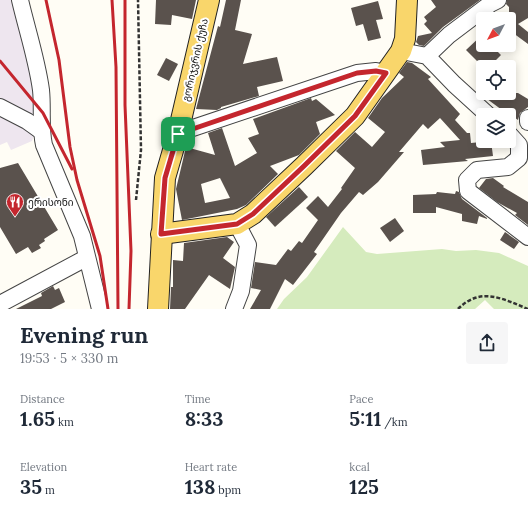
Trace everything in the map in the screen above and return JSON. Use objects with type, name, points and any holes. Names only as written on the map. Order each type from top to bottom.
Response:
[{"type":"main road","name":"გორიჯვრის ქუჩა","points":[[158,309],[165,178],[178,134],[209,0]]},
{"type":"main road","points":[[161,234],[237,224],[253,214],[267,201],[349,121],[386,73],[401,51],[405,39],[406,0]]},
{"type":"street","points":[[20,0],[40,88],[43,113],[41,131],[46,152],[82,236],[86,258],[100,309]]},
{"type":"street","points":[[427,56],[449,35],[490,4],[498,0]]},
{"type":"street","points":[[401,51],[427,56],[480,108]]},
{"type":"street","points":[[178,134],[357,73],[376,71],[386,73]]},
{"type":"street","points":[[0,107],[27,121],[41,131]]},
{"type":"street","points":[[516,142],[519,145],[525,164],[477,170],[467,180],[468,191],[528,238]]},
{"type":"street","points":[[234,309],[241,291],[248,246],[237,224]]},
{"type":"street","points":[[6,301],[86,258]]},
{"type":"path","points":[[136,200],[141,150],[138,0]]},
{"type":"path","points":[[458,309],[472,298],[483,296],[497,297],[528,309]]},
{"type":"shaded area","points":[[0,0],[18,0],[40,117],[32,141],[11,150],[7,142],[0,145]]},
{"type":"green space","points":[[343,227],[366,252],[377,254],[442,249],[456,251],[476,250],[499,253],[528,266],[528,309],[494,309],[485,300],[475,309],[277,309],[284,299],[307,277]]},
{"type":"building","points":[[156,0],[196,0],[192,19],[172,15],[171,25],[155,24]]},
{"type":"building","points":[[226,0],[241,0],[235,30],[252,34],[243,64],[277,57],[283,81],[257,87],[259,96],[221,107],[217,110],[196,109],[218,26],[220,27]]},
{"type":"building","points":[[431,0],[480,0],[443,27],[424,46],[419,45],[416,42],[418,36],[432,33],[424,24],[427,21],[424,17],[436,7]]},
{"type":"building","points":[[507,0],[528,0],[528,18],[518,24],[528,32],[528,44],[516,35],[516,12],[509,12],[509,7],[506,4]]},
{"type":"building","points":[[378,1],[383,19],[376,20],[381,38],[368,41],[363,24],[356,26],[351,8]]},
{"type":"building","points":[[476,41],[476,52],[498,52],[501,55],[496,60],[476,60],[466,50]]},
{"type":"building","points":[[166,58],[178,64],[169,81],[157,75]]},
{"type":"building","points":[[407,62],[412,63],[431,77],[428,79],[460,114],[455,120],[467,133],[470,133],[471,143],[476,142],[476,148],[492,148],[493,156],[465,159],[468,161],[423,165],[421,150],[445,147],[440,142],[460,140],[440,118],[428,129],[423,124],[399,152],[404,152],[378,182],[363,195],[359,192],[341,213],[314,252],[317,254],[293,285],[285,279],[270,309],[250,309],[261,290],[251,288],[255,262],[276,265],[288,249],[291,251],[299,241],[302,243],[318,220],[306,208],[318,196],[328,207],[342,189],[341,188],[355,168],[336,151],[355,132],[372,147],[385,132],[368,118],[382,98],[404,77],[399,73]]},
{"type":"building","points":[[516,93],[528,99],[528,107],[520,113],[518,120],[516,119],[516,108],[499,108],[488,100],[516,100]]},
{"type":"building","points":[[311,98],[312,101],[316,99],[335,115],[316,122],[320,134],[299,155],[270,166],[278,174],[246,205],[237,209],[182,220],[176,189],[186,147],[215,155],[208,133],[222,128],[235,166],[257,153],[248,138],[259,134],[253,119]],"holes":[[[220,178],[230,198],[205,203],[201,184]]]},
{"type":"building","points":[[18,163],[58,230],[44,239],[45,241],[39,245],[41,248],[32,253],[28,247],[16,254],[0,227],[0,168]]},
{"type":"building","points":[[493,178],[504,186],[503,187],[528,202],[528,225],[515,215],[517,213],[497,202],[479,188],[486,179]]},
{"type":"building","points":[[299,187],[308,197],[275,227],[266,217]]},
{"type":"building","points":[[456,191],[459,192],[462,199],[487,219],[479,216],[477,224],[462,221],[462,214],[436,207],[436,213],[413,213],[413,195],[436,194],[437,192],[455,194]]},
{"type":"building","points":[[395,218],[404,231],[390,242],[380,228]]},
{"type":"building","points":[[505,232],[519,242],[514,249],[500,240]]},
{"type":"building","points":[[227,237],[234,242],[223,258],[235,267],[230,289],[209,275],[185,309],[170,309],[171,287],[173,287],[173,260],[183,261],[184,243]]},
{"type":"building","points":[[53,286],[55,290],[59,288],[65,302],[51,309],[16,309],[42,296],[41,293]]},
{"type":"railway","points":[[46,0],[59,60],[70,147],[77,180],[100,256],[108,309]]},
{"type":"railway","points":[[112,0],[116,67],[118,309]]},
{"type":"railway","points":[[125,0],[125,105],[131,251],[129,309]]},
{"type":"railway","points":[[0,61],[43,113],[72,169]]},
{"type":"place","name":"ერისონი","points":[[15,217]]},
{"type":"route","points":[[376,71],[386,73],[355,116],[253,214],[237,224],[161,234],[165,178],[178,134],[357,73],[376,71]]}]
